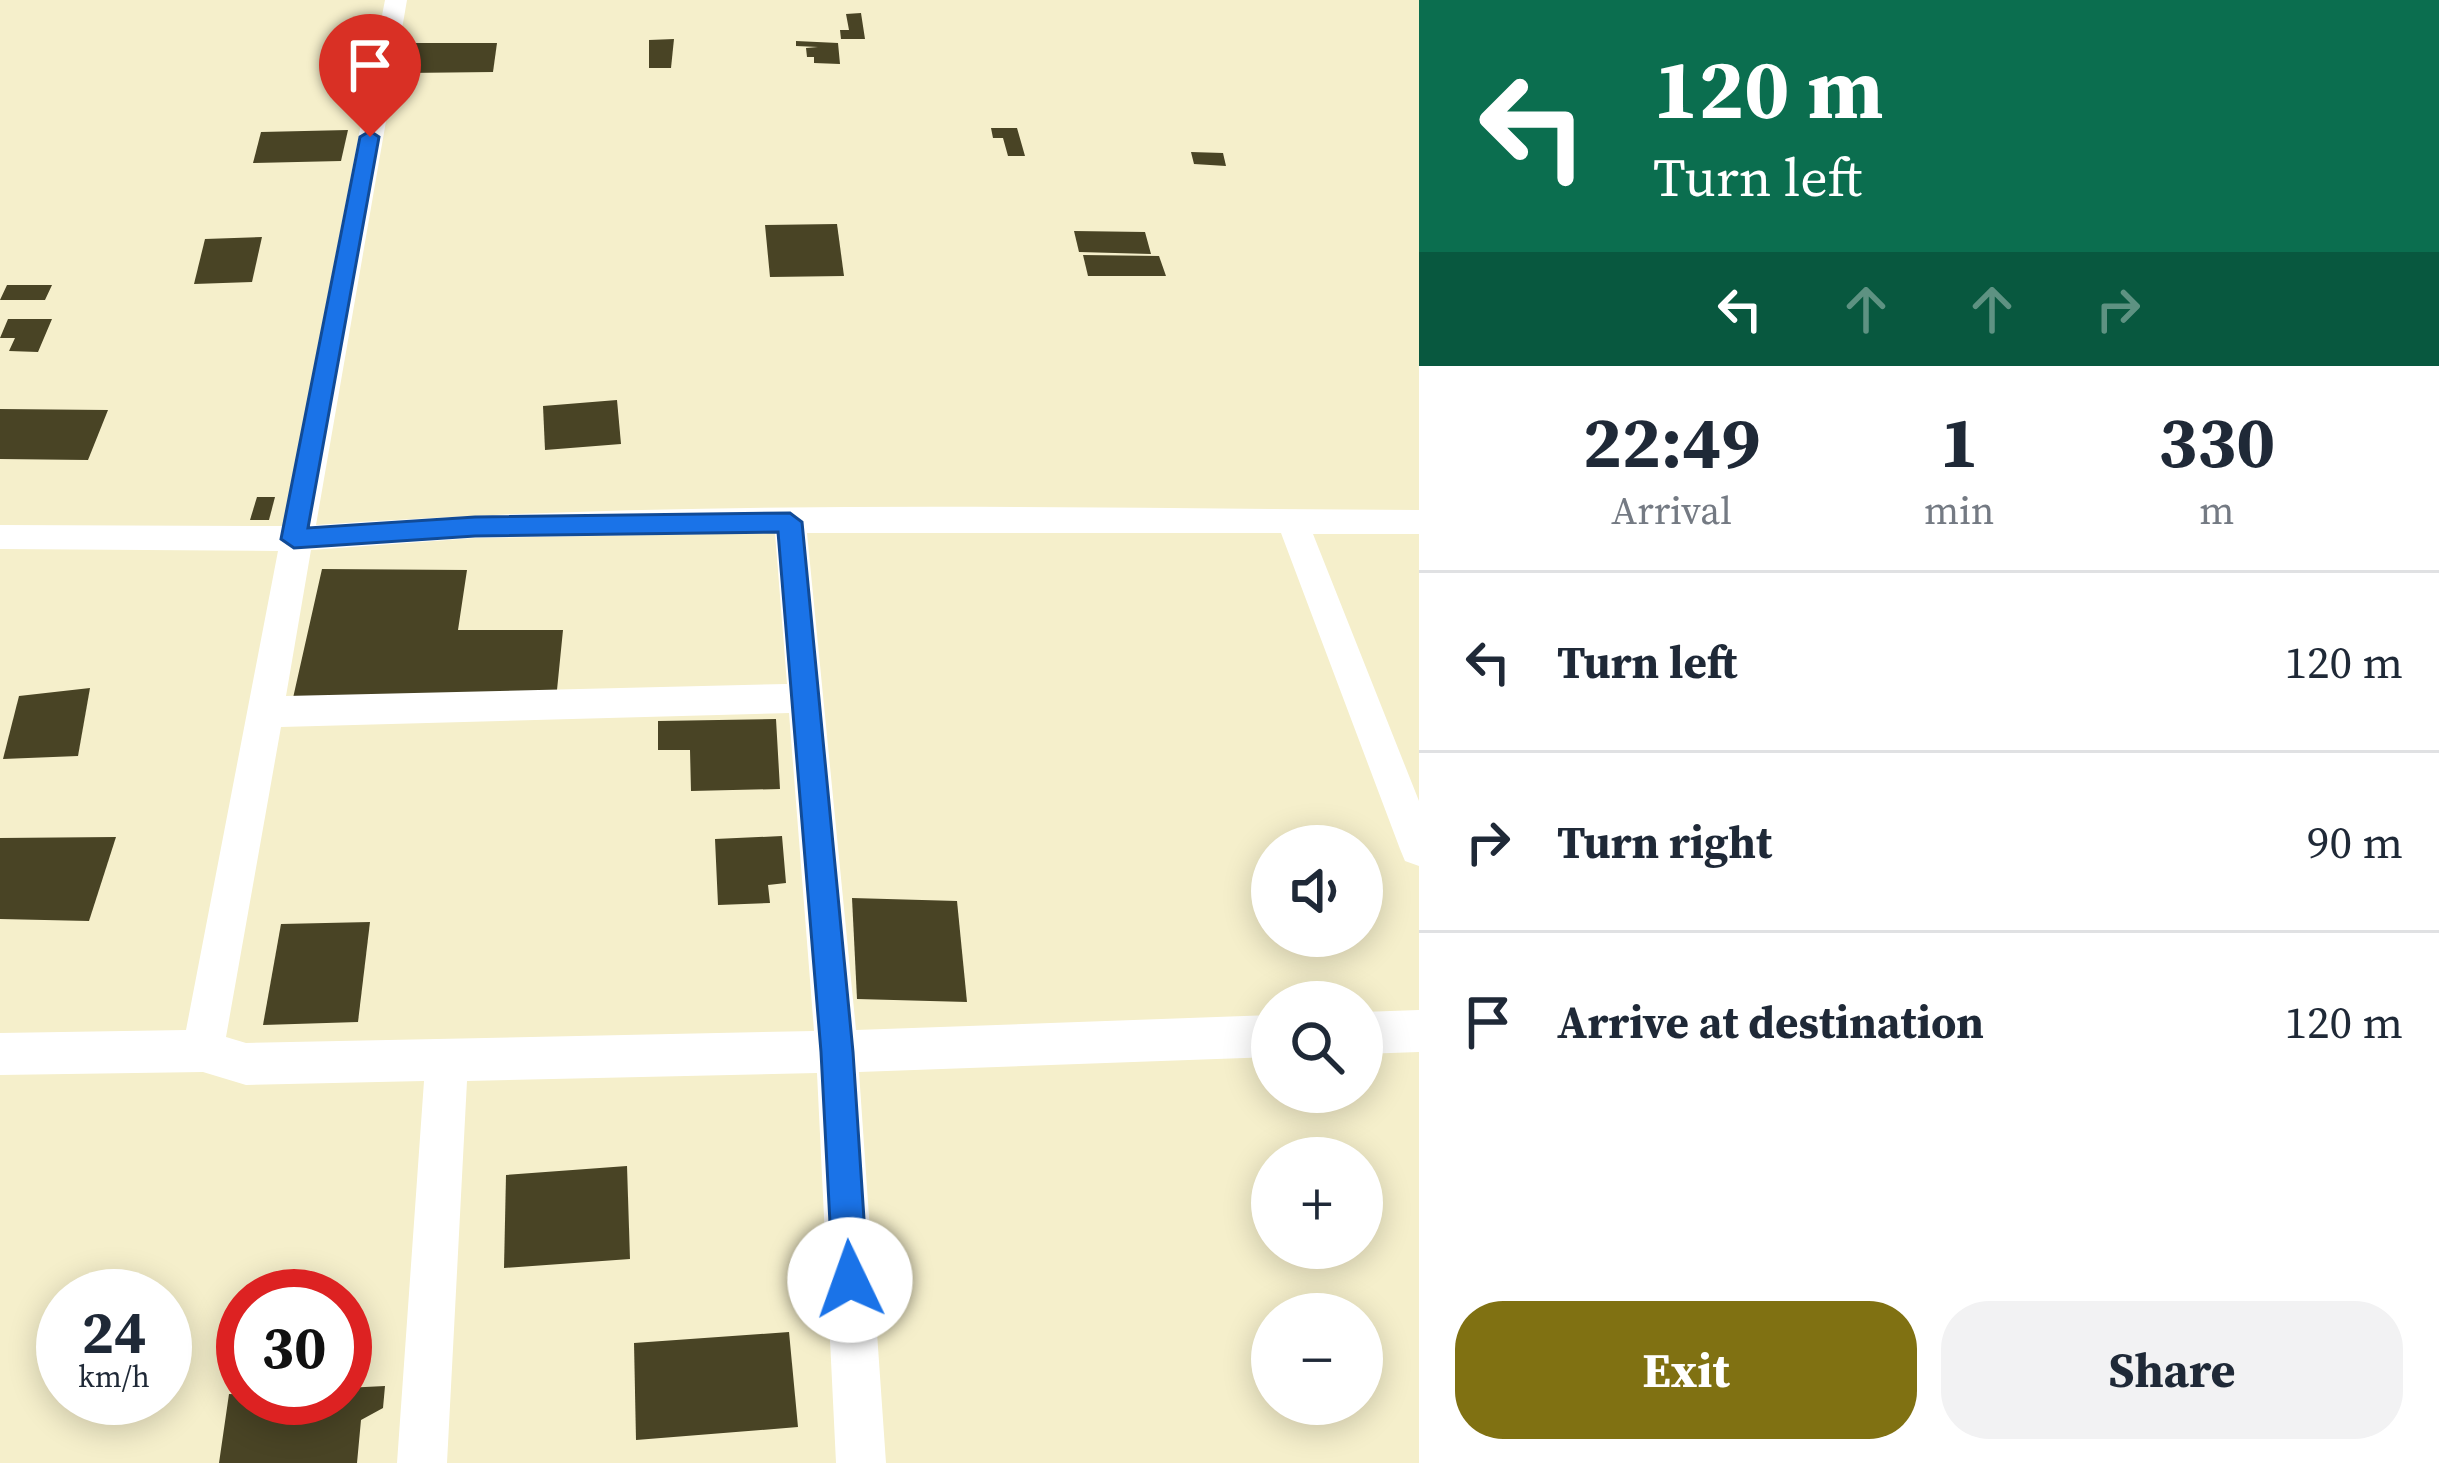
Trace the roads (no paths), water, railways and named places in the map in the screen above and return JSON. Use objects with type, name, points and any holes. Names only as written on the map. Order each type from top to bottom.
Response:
[{"type":"street","points":[[203,1051],[396,0]]},
{"type":"street","points":[[0,537],[294,539],[475,526],[893,519],[1419,522]]},
{"type":"street","points":[[790,522],[837,1052],[861,1463]]},
{"type":"street","points":[[1293,524],[1419,849]]},
{"type":"street","points":[[262,712],[806,698]]},
{"type":"street","points":[[1383,1032],[1419,1031]]},
{"type":"street","points":[[0,1054],[203,1051],[246,1064],[837,1052],[1251,1037]]},
{"type":"street","points":[[422,1463],[447,1061]]}]
